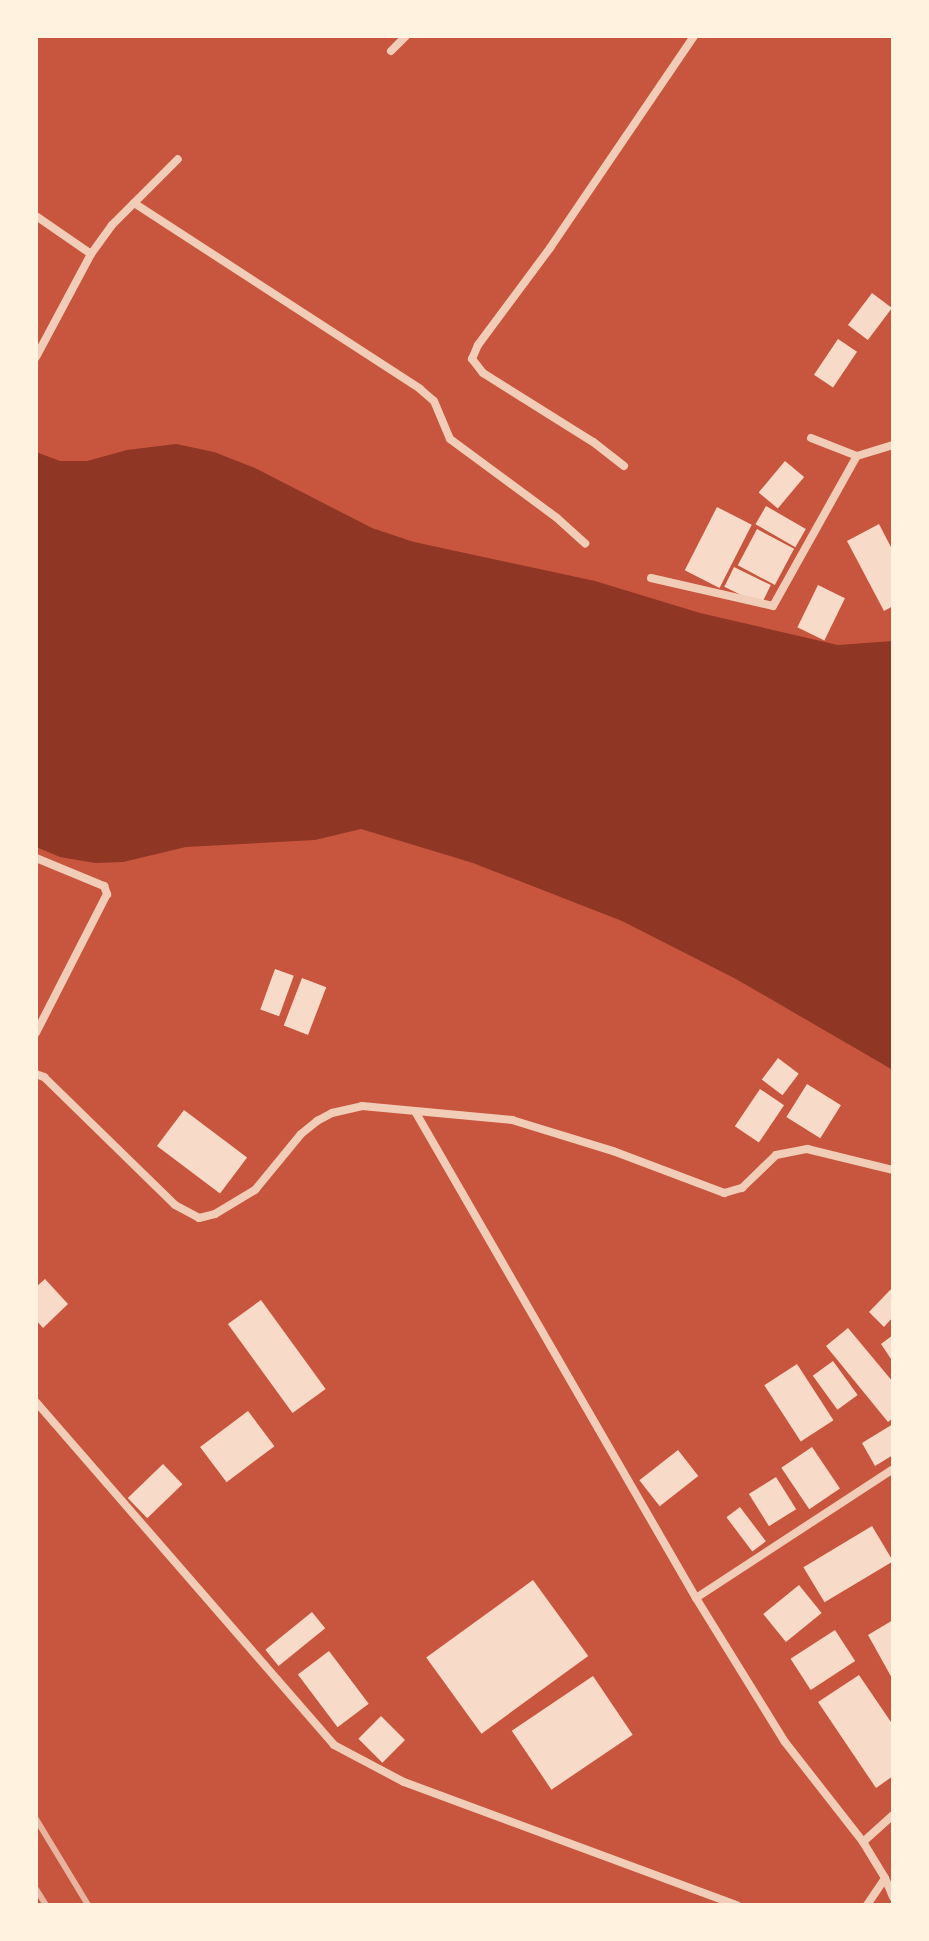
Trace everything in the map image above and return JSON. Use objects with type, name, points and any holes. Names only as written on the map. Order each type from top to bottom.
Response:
[{"type":"street","points":[[391,51],[406,36]]},
{"type":"street","points":[[624,466],[483,373],[472,359],[478,345],[550,248],[694,36]]},
{"type":"street","points":[[36,357],[91,254],[134,203],[178,159]]},
{"type":"street","points":[[134,203],[420,389],[434,401],[443,429],[456,445],[557,518],[585,543]]},
{"type":"street","points":[[36,216],[91,254]]},
{"type":"street","points":[[811,438],[857,456],[893,445]]},
{"type":"street","points":[[651,578],[773,606],[857,456]]},
{"type":"street","points":[[36,858],[104,886],[107,894],[36,1033]]},
{"type":"street","points":[[36,1074],[44,1077],[175,1205],[199,1218],[239,1202],[255,1190],[301,1134],[332,1113],[362,1106],[512,1120],[613,1151],[724,1193],[742,1188],[776,1155],[807,1149],[893,1170]]},
{"type":"street","points":[[416,1113],[696,1598],[785,1742],[863,1842],[893,1897]]},
{"type":"street","points":[[36,1402],[334,1745],[404,1782],[737,1905]]},
{"type":"street","points":[[696,1598],[893,1469]]},
{"type":"street","points":[[863,1842],[893,1815]]},
{"type":"street","points":[[867,1905],[885,1878]]},
{"type":"shaded area","points":[[176,444],[214,452],[255,468],[372,528],[414,542],[595,581],[700,613],[838,645],[893,641],[893,1070],[736,979],[622,921],[473,863],[361,829],[315,840],[186,847],[123,862],[95,863],[60,857],[36,847],[36,452],[60,461],[87,461],[127,450]]},
{"type":"building","points":[[872,293],[892,308],[868,340],[848,325]]},
{"type":"building","points":[[838,339],[857,352],[833,388],[814,375]]},
{"type":"building","points":[[785,461],[804,477],[778,508],[759,492]]},
{"type":"building","points":[[766,506],[806,529],[795,547],[756,524]]},
{"type":"building","points":[[717,507],[752,525],[720,588],[685,570]]},
{"type":"building","points":[[879,524],[893,551],[893,606],[884,611],[847,541]]},
{"type":"building","points":[[757,529],[794,549],[775,585],[738,565]]},
{"type":"building","points":[[734,567],[771,585],[761,605],[724,587]]},
{"type":"building","points":[[818,585],[845,598],[824,640],[797,627]]},
{"type":"building","points":[[275,969],[294,976],[279,1016],[260,1009]]},
{"type":"building","points":[[302,978],[326,987],[308,1035],[284,1026]]},
{"type":"building","points":[[778,1058],[799,1074],[783,1095],[762,1080]]},
{"type":"building","points":[[807,1084],[841,1105],[820,1138],[786,1117]]},
{"type":"building","points":[[760,1089],[784,1105],[759,1143],[735,1126]]},
{"type":"building","points":[[184,1110],[247,1158],[220,1193],[157,1146]]},
{"type":"building","points":[[45,1279],[68,1304],[43,1328],[36,1320],[36,1287]]},
{"type":"building","points":[[893,1287],[893,1317],[884,1327],[869,1312]]},
{"type":"building","points":[[261,1300],[326,1389],[292,1413],[228,1324]]},
{"type":"building","points":[[848,1328],[893,1382],[893,1418],[888,1422],[826,1346]]},
{"type":"building","points":[[893,1335],[893,1362],[881,1344]]},
{"type":"building","points":[[833,1361],[858,1395],[837,1410],[813,1376]]},
{"type":"building","points":[[797,1364],[833,1420],[801,1441],[764,1385]]},
{"type":"building","points":[[248,1411],[274,1446],[227,1482],[200,1447]]},
{"type":"building","points":[[893,1424],[893,1455],[875,1466],[862,1443]]},
{"type":"building","points":[[812,1447],[840,1488],[809,1509],[781,1468]]},
{"type":"building","points":[[678,1450],[698,1476],[660,1506],[639,1480]]},
{"type":"building","points":[[163,1464],[182,1484],[147,1518],[128,1498]]},
{"type":"building","points":[[776,1477],[796,1509],[769,1526],[749,1494]]},
{"type":"building","points":[[740,1507],[766,1541],[752,1552],[726,1517]]},
{"type":"building","points":[[872,1526],[893,1561],[825,1602],[803,1567]]},
{"type":"building","points":[[533,1580],[588,1656],[481,1734],[426,1658]]},
{"type":"building","points":[[799,1585],[822,1613],[786,1642],[763,1614]]},
{"type":"building","points":[[312,1612],[325,1628],[279,1666],[265,1650]]},
{"type":"building","points":[[893,1620],[893,1680],[868,1635]]},
{"type":"building","points":[[835,1630],[855,1661],[811,1690],[791,1659]]},
{"type":"building","points":[[329,1651],[369,1704],[338,1727],[298,1674]]},
{"type":"building","points":[[859,1675],[893,1725],[893,1776],[876,1788],[818,1702]]},
{"type":"building","points":[[593,1676],[633,1735],[551,1790],[512,1731]]},
{"type":"building","points":[[381,1716],[405,1740],[382,1763],[358,1739]]},
{"type":"railway","points":[[36,1819],[88,1905]]},
{"type":"railway","points":[[36,1889],[46,1905]]}]
